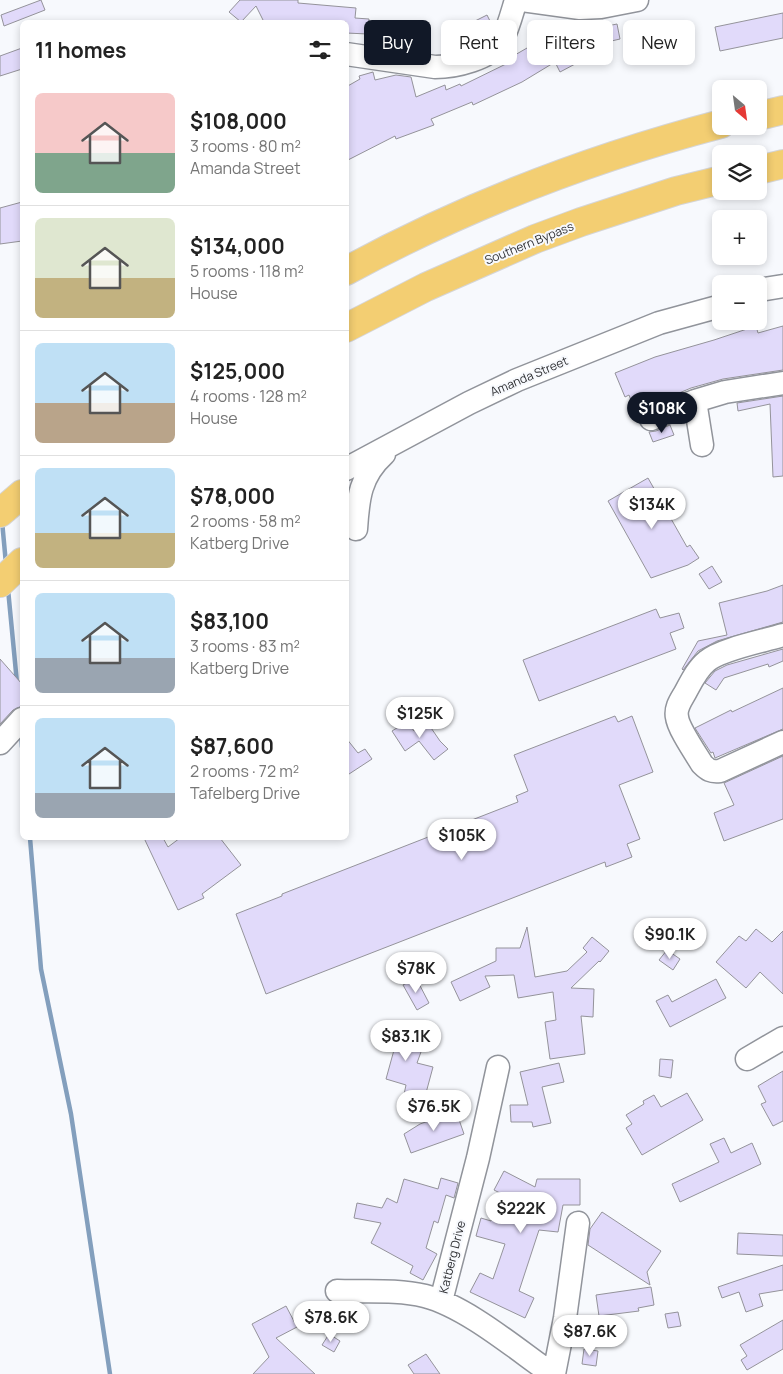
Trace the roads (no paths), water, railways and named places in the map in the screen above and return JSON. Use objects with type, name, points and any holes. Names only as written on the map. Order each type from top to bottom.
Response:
[{"type":"highway","points":[[768,114],[783,110]]},
{"type":"highway","points":[[349,269],[405,240],[481,206],[544,181],[651,144],[712,127]]},
{"type":"highway","points":[[767,168],[783,164]]},
{"type":"highway","name":"Southern Bypass","points":[[349,326],[426,287],[535,239],[600,216],[712,182]]},
{"type":"highway","points":[[0,513],[20,496]]},
{"type":"highway","points":[[0,583],[20,564]]},
{"type":"street","points":[[349,54],[435,67],[462,64],[481,57],[494,49],[501,41],[516,0]]},
{"type":"street","points":[[522,0],[580,8],[601,7],[638,0]]},
{"type":"street","points":[[767,289],[783,286]]},
{"type":"street","points":[[767,297],[783,294]]},
{"type":"street","name":"Amanda Street","points":[[349,454],[418,422],[503,378],[538,363],[652,318],[712,299]]},
{"type":"street","name":"Amanda Street","points":[[349,467],[469,403],[518,380],[660,323],[712,309]]},
{"type":"street","points":[[651,419],[695,401],[725,392],[783,383]]},
{"type":"street","points":[[695,401],[702,444]]},
{"type":"street","points":[[350,534],[363,482],[374,463],[398,442]]},
{"type":"street","points":[[783,635],[728,651],[708,660],[690,684],[676,712],[677,721],[702,764],[708,770],[714,772],[783,742]]},
{"type":"street","points":[[0,742],[20,720]]},
{"type":"street","points":[[0,756],[20,734]]},
{"type":"street","points":[[747,1059],[783,1038]]},
{"type":"street","name":"Katberg Drive","points":[[441,1301],[478,1158],[498,1067]]},
{"type":"street","points":[[337,1291],[412,1294],[441,1301],[461,1311],[553,1374],[565,1318],[578,1223]]},
{"type":"waterway","points":[[2,521],[6,564]]},
{"type":"waterway","points":[[8,589],[17,683]]},
{"type":"waterway","points":[[30,840],[41,969],[71,1114],[110,1374]]}]
